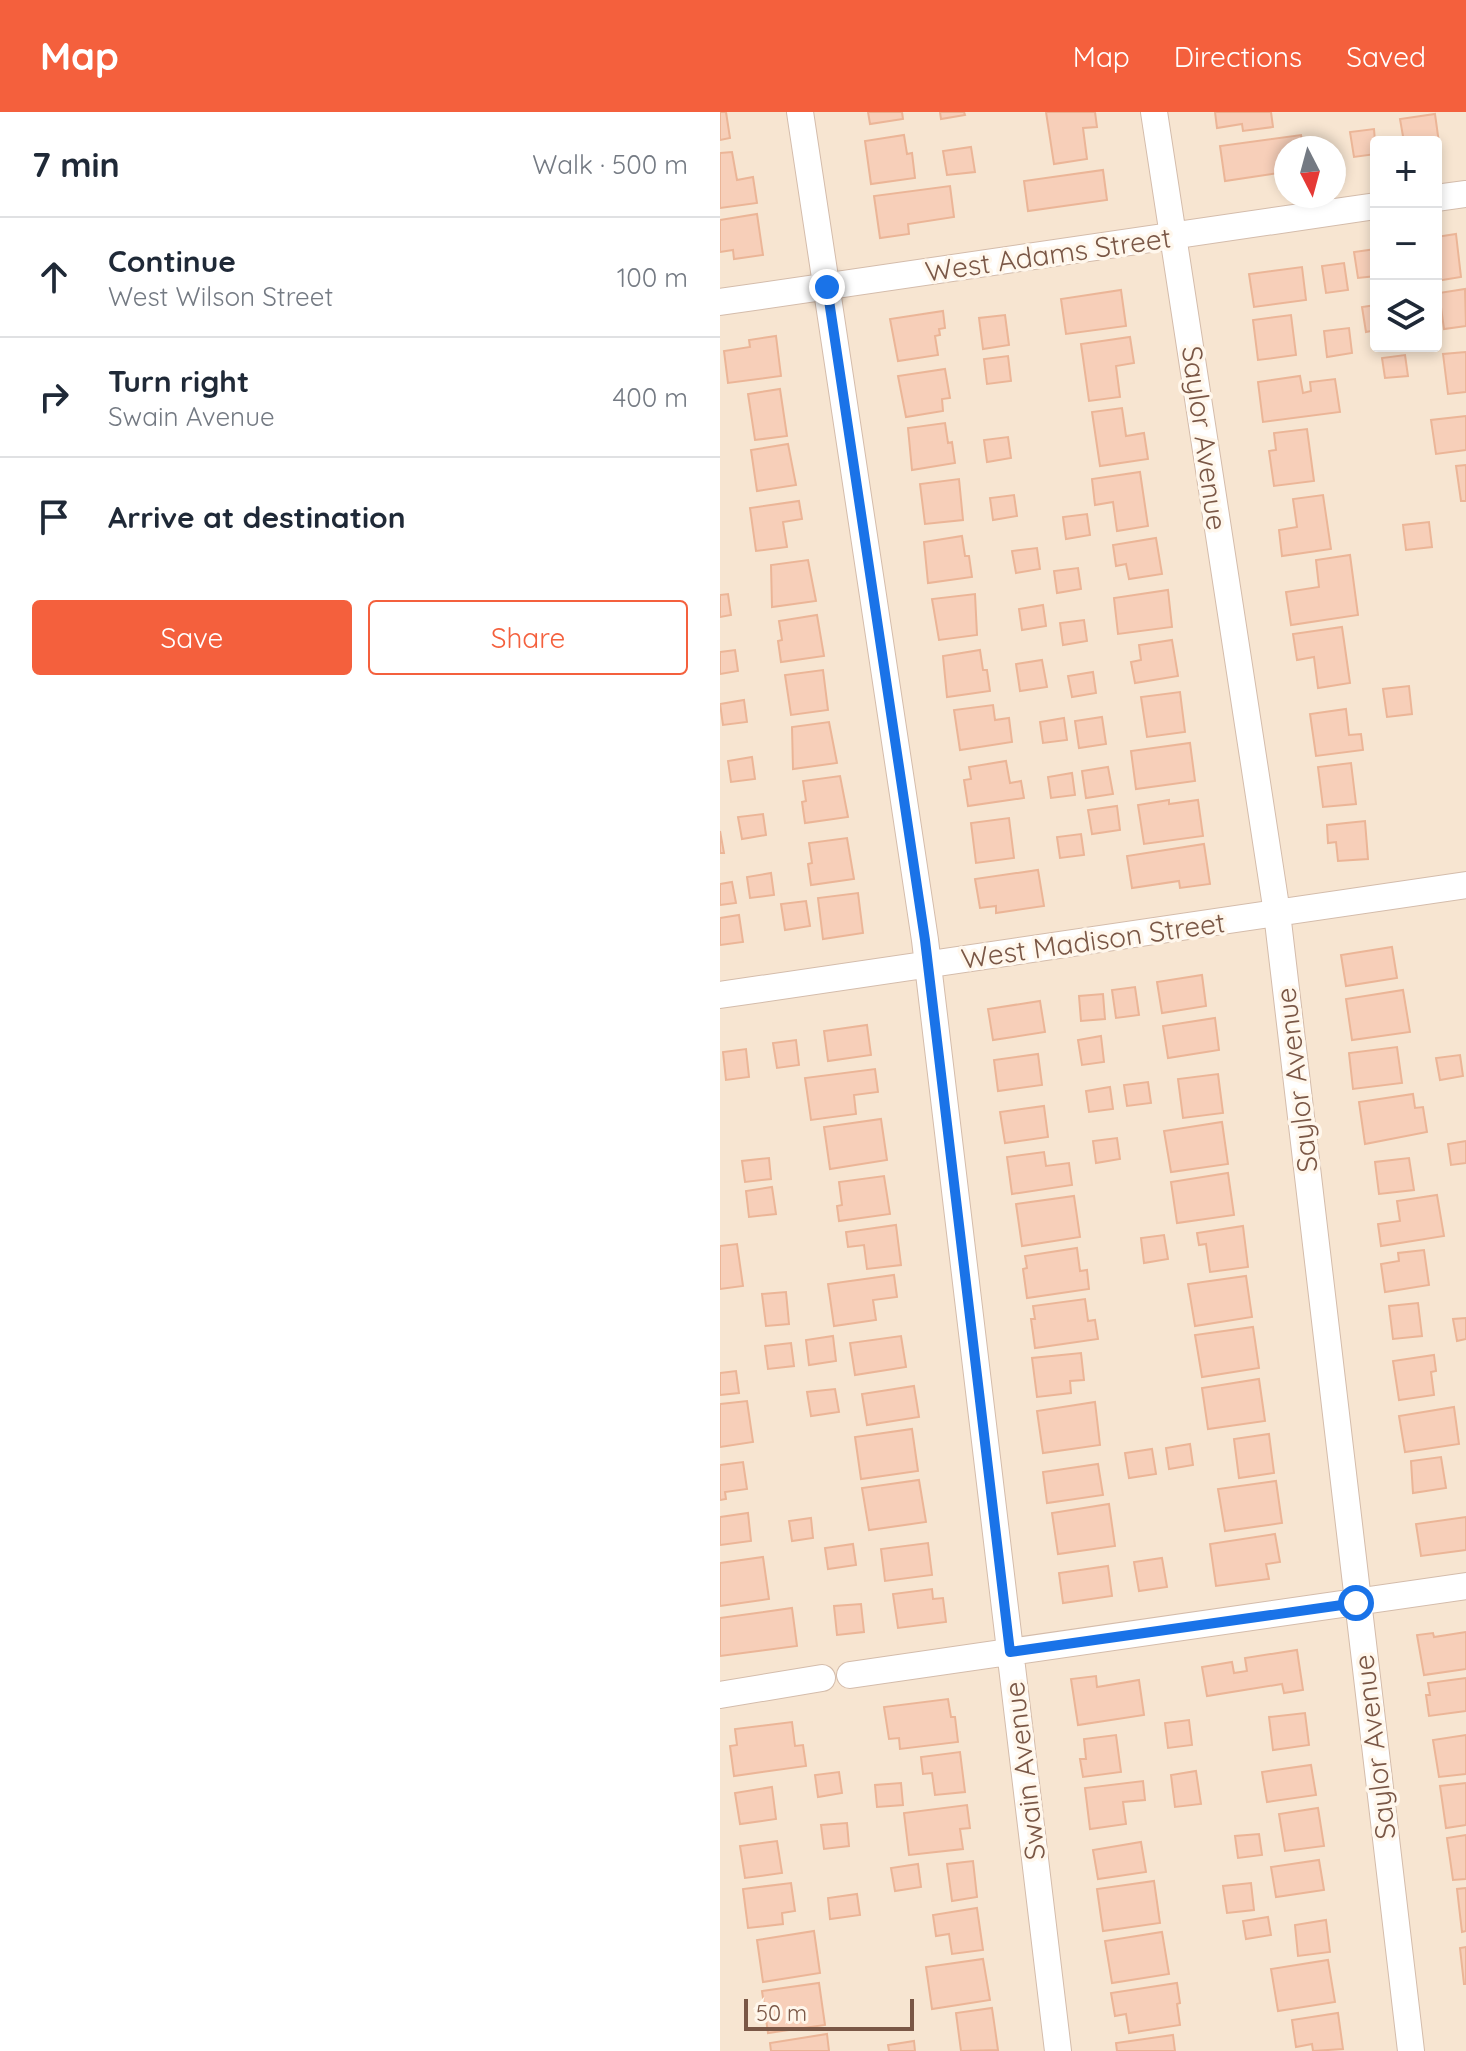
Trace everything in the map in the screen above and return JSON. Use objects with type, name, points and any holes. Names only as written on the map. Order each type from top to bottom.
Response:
[{"type":"street","name":"Swain Avenue","points":[[800,112],[928,965],[1058,2051]]},
{"type":"street","name":"Saylor Avenue","points":[[1154,112],[1277,913],[1411,2051]]},
{"type":"street","points":[[1442,197],[1466,194]]},
{"type":"street","name":"West Adams Street","points":[[720,302],[1370,207]]},
{"type":"street","name":"West Madison Street","points":[[720,995],[1466,885]]},
{"type":"street","points":[[850,1675],[1466,1586]]},
{"type":"street","points":[[720,1695],[822,1678]]},
{"type":"shaded area","points":[[720,112],[1466,112],[1466,2051],[720,2051]]},
{"type":"building","points":[[720,112],[726,112],[730,138],[720,140]]},
{"type":"building","points":[[868,112],[902,112],[903,119],[870,124]]},
{"type":"building","points":[[940,112],[964,112],[965,115],[941,119]]},
{"type":"building","points":[[1046,112],[1095,112],[1097,127],[1083,128],[1087,159],[1054,164]]},
{"type":"building","points":[[1215,112],[1271,112],[1273,127],[1243,131],[1242,124],[1217,128]]},
{"type":"building","points":[[1435,114],[1438,136],[1403,136],[1400,119]]},
{"type":"building","points":[[1374,129],[1375,136],[1370,136],[1370,155],[1354,157],[1350,132]]},
{"type":"building","points":[[904,135],[907,154],[912,153],[915,178],[871,184],[865,141]]},
{"type":"building","points":[[1274,139],[1274,174],[1225,181],[1220,146]]},
{"type":"building","points":[[971,147],[975,172],[947,175],[943,151]]},
{"type":"building","points":[[732,152],[737,180],[753,177],[757,203],[720,208],[720,153]]},
{"type":"building","points":[[1103,170],[1107,200],[1028,211],[1024,181]]},
{"type":"building","points":[[950,186],[954,217],[908,224],[909,234],[880,238],[874,196]]},
{"type":"building","points":[[757,214],[763,255],[734,259],[733,250],[720,252],[720,220]]},
{"type":"building","points":[[1456,234],[1461,277],[1442,280],[1442,236]]},
{"type":"building","points":[[1370,250],[1370,277],[1358,278],[1354,252]]},
{"type":"building","points":[[1344,263],[1348,290],[1326,293],[1322,266]]},
{"type":"building","points":[[1302,267],[1306,300],[1254,307],[1249,274]]},
{"type":"building","points":[[1465,289],[1466,326],[1444,329],[1442,293]]},
{"type":"building","points":[[1121,290],[1126,326],[1066,334],[1061,299]]},
{"type":"building","points":[[1370,306],[1370,331],[1366,332],[1362,307]]},
{"type":"building","points":[[943,311],[945,328],[939,329],[940,335],[935,336],[938,355],[898,361],[890,319]]},
{"type":"building","points":[[1005,315],[1009,345],[983,349],[979,318]]},
{"type":"building","points":[[1291,315],[1296,355],[1258,360],[1253,320]]},
{"type":"building","points":[[1349,328],[1352,353],[1327,357],[1324,331]]},
{"type":"building","points":[[776,336],[781,376],[728,383],[724,351],[750,347],[749,340]]},
{"type":"building","points":[[1130,337],[1134,363],[1116,366],[1120,397],[1089,401],[1081,344]]},
{"type":"building","points":[[1466,352],[1466,392],[1448,394],[1443,354]]},
{"type":"building","points":[[1405,355],[1408,376],[1385,378],[1382,358]]},
{"type":"building","points":[[1008,356],[1011,381],[987,384],[984,359]]},
{"type":"building","points":[[945,369],[950,398],[942,399],[943,411],[906,417],[898,376]]},
{"type":"building","points":[[1300,376],[1303,393],[1311,391],[1310,382],[1335,379],[1340,412],[1263,422],[1258,382]]},
{"type":"building","points":[[780,389],[787,436],[755,440],[748,394]]},
{"type":"building","points":[[1122,408],[1126,436],[1144,433],[1148,459],[1100,466],[1092,412]]},
{"type":"building","points":[[1466,416],[1466,450],[1436,454],[1431,420]]},
{"type":"building","points":[[945,423],[955,463],[912,470],[908,428]]},
{"type":"building","points":[[1307,429],[1314,481],[1274,486],[1269,451],[1276,450],[1274,433]]},
{"type":"building","points":[[1008,437],[1011,458],[987,462],[984,440]]},
{"type":"building","points":[[788,444],[796,485],[757,491],[751,450]]},
{"type":"building","points":[[1466,465],[1466,501],[1461,501],[1456,466]]},
{"type":"building","points":[[1140,472],[1148,526],[1117,531],[1113,502],[1095,505],[1092,479]]},
{"type":"building","points":[[959,479],[963,520],[925,524],[920,484]]},
{"type":"building","points":[[1014,495],[1017,516],[993,520],[990,498]]},
{"type":"building","points":[[1323,495],[1331,549],[1282,556],[1279,530],[1297,527],[1293,499]]},
{"type":"building","points":[[799,501],[802,519],[783,522],[787,547],[756,551],[750,508]]},
{"type":"building","points":[[1087,514],[1090,535],[1066,539],[1063,517]]},
{"type":"building","points":[[1429,522],[1432,547],[1406,550],[1403,525]]},
{"type":"building","points":[[962,536],[972,577],[928,583],[924,542]]},
{"type":"building","points":[[1156,538],[1162,574],[1129,579],[1126,564],[1116,566],[1113,545]]},
{"type":"building","points":[[1037,548],[1040,569],[1016,573],[1012,551]]},
{"type":"building","points":[[1350,555],[1358,615],[1291,625],[1286,592],[1319,587],[1316,560]]},
{"type":"building","points":[[808,560],[816,601],[772,607],[771,565]]},
{"type":"building","points":[[1078,568],[1081,589],[1057,593],[1054,571]]},
{"type":"building","points":[[1168,590],[1172,627],[1118,634],[1114,598]]},
{"type":"building","points":[[728,594],[731,615],[720,617],[720,595]]},
{"type":"building","points":[[975,594],[977,635],[939,640],[932,599]]},
{"type":"building","points":[[1043,605],[1046,626],[1022,630],[1019,609]]},
{"type":"building","points":[[817,615],[824,656],[781,662],[779,621]]},
{"type":"building","points":[[1084,620],[1087,641],[1063,645],[1060,623]]},
{"type":"building","points":[[1342,627],[1350,683],[1318,688],[1314,657],[1297,660],[1293,634]]},
{"type":"building","points":[[1172,640],[1178,676],[1135,683],[1131,662],[1141,660],[1139,645]]},
{"type":"building","points":[[735,650],[738,671],[720,674],[720,652]]},
{"type":"building","points":[[980,650],[990,691],[947,697],[943,656]]},
{"type":"building","points":[[1042,660],[1047,687],[1020,691],[1016,664]]},
{"type":"building","points":[[823,670],[828,710],[791,715],[785,675]]},
{"type":"building","points":[[1093,672],[1096,693],[1072,697],[1068,676]]},
{"type":"building","points":[[1409,686],[1412,714],[1387,717],[1383,689]]},
{"type":"building","points":[[1180,692],[1185,732],[1147,737],[1141,697]]},
{"type":"building","points":[[744,700],[747,722],[723,725],[720,704]]},
{"type":"building","points":[[993,705],[995,720],[1009,718],[1012,742],[960,750],[954,710]]},
{"type":"building","points":[[1346,709],[1349,735],[1361,734],[1363,750],[1316,756],[1310,714]]},
{"type":"building","points":[[1102,717],[1106,744],[1079,748],[1075,721]]},
{"type":"building","points":[[1064,718],[1067,740],[1043,743],[1040,722]]},
{"type":"building","points":[[829,722],[837,763],[793,769],[792,727]]},
{"type":"building","points":[[1190,743],[1195,781],[1136,789],[1131,751]]},
{"type":"building","points":[[752,757],[755,779],[731,782],[728,761]]},
{"type":"building","points":[[1006,761],[1010,783],[1021,781],[1024,798],[968,806],[964,780],[971,779],[969,767]]},
{"type":"building","points":[[1351,763],[1356,804],[1323,807],[1318,767]]},
{"type":"building","points":[[1108,767],[1113,794],[1086,798],[1082,771]]},
{"type":"building","points":[[1072,773],[1075,795],[1051,798],[1048,777]]},
{"type":"building","points":[[840,776],[848,817],[805,823],[803,781]]},
{"type":"building","points":[[1169,800],[1169,804],[1198,800],[1203,836],[1144,844],[1138,805]]},
{"type":"building","points":[[1117,806],[1120,830],[1092,834],[1088,810]]},
{"type":"building","points":[[763,814],[766,835],[742,839],[738,817]]},
{"type":"building","points":[[1009,818],[1014,858],[976,863],[971,823]]},
{"type":"building","points":[[1365,821],[1368,859],[1338,861],[1336,842],[1328,843],[1327,825]]},
{"type":"building","points":[[720,831],[724,853],[720,853]]},
{"type":"building","points":[[1081,834],[1084,855],[1060,858],[1057,837]]},
{"type":"building","points":[[847,838],[854,879],[811,885],[809,843]]},
{"type":"building","points":[[1204,844],[1210,884],[1180,888],[1179,881],[1132,888],[1127,856]]},
{"type":"building","points":[[1038,870],[1044,906],[996,913],[996,906],[980,908],[975,879]]},
{"type":"building","points":[[771,873],[774,895],[750,898],[747,877]]},
{"type":"building","points":[[732,882],[736,903],[720,905],[720,884]]},
{"type":"building","points":[[858,893],[863,933],[823,939],[818,898]]},
{"type":"building","points":[[806,901],[810,926],[785,930],[781,904]]},
{"type":"building","points":[[739,915],[743,942],[720,945],[720,918]]},
{"type":"building","points":[[1392,947],[1397,978],[1346,986],[1341,955]]},
{"type":"building","points":[[1202,975],[1206,1006],[1162,1013],[1157,982]]},
{"type":"building","points":[[1135,987],[1139,1015],[1116,1018],[1112,990]]},
{"type":"building","points":[[1403,990],[1410,1032],[1352,1040],[1346,999]]},
{"type":"building","points":[[1103,994],[1105,1019],[1081,1021],[1079,996]]},
{"type":"building","points":[[1040,1001],[1045,1032],[993,1040],[988,1009]]},
{"type":"building","points":[[1215,1018],[1219,1050],[1168,1058],[1163,1026]]},
{"type":"building","points":[[867,1025],[871,1055],[828,1061],[824,1031]]},
{"type":"building","points":[[1101,1036],[1104,1062],[1082,1065],[1078,1040]]},
{"type":"building","points":[[796,1040],[799,1065],[777,1068],[773,1043]]},
{"type":"building","points":[[1397,1047],[1402,1083],[1353,1089],[1349,1053]]},
{"type":"building","points":[[746,1049],[749,1077],[726,1080],[723,1052]]},
{"type":"building","points":[[1038,1054],[1042,1085],[998,1091],[994,1060]]},
{"type":"building","points":[[1460,1055],[1463,1076],[1440,1080],[1436,1058]]},
{"type":"building","points":[[875,1069],[878,1092],[854,1095],[856,1114],[811,1120],[805,1078]]},
{"type":"building","points":[[1218,1074],[1223,1113],[1183,1118],[1178,1079]]},
{"type":"building","points":[[1148,1082],[1151,1103],[1127,1106],[1124,1085]]},
{"type":"building","points":[[1110,1087],[1113,1109],[1089,1112],[1086,1091]]},
{"type":"building","points":[[1413,1094],[1415,1108],[1423,1107],[1427,1132],[1365,1144],[1359,1102]]},
{"type":"building","points":[[1044,1106],[1048,1137],[1005,1143],[1000,1112]]},
{"type":"building","points":[[881,1119],[887,1160],[830,1169],[824,1127]]},
{"type":"building","points":[[1222,1122],[1228,1164],[1171,1172],[1164,1131]]},
{"type":"building","points":[[1117,1138],[1120,1159],[1096,1163],[1093,1141]]},
{"type":"building","points":[[1466,1141],[1466,1163],[1451,1165],[1448,1144]]},
{"type":"building","points":[[1044,1152],[1046,1166],[1069,1163],[1072,1185],[1012,1194],[1007,1157]]},
{"type":"building","points":[[769,1158],[771,1179],[745,1182],[742,1161]]},
{"type":"building","points":[[1409,1158],[1414,1190],[1379,1194],[1375,1162]]},
{"type":"building","points":[[1228,1173],[1234,1215],[1177,1223],[1171,1182]]},
{"type":"building","points":[[884,1176],[890,1214],[839,1221],[837,1206],[842,1205],[839,1182]]},
{"type":"building","points":[[772,1187],[776,1214],[749,1217],[746,1191]]},
{"type":"building","points":[[1437,1195],[1444,1236],[1381,1246],[1378,1224],[1400,1221],[1397,1201]]},
{"type":"building","points":[[1074,1196],[1080,1237],[1022,1246],[1016,1204]]},
{"type":"building","points":[[896,1225],[901,1265],[867,1269],[864,1245],[848,1247],[846,1232]]},
{"type":"building","points":[[1243,1226],[1248,1267],[1210,1272],[1206,1244],[1199,1245],[1197,1233]]},
{"type":"building","points":[[1164,1235],[1168,1259],[1144,1263],[1141,1238]]},
{"type":"building","points":[[737,1244],[743,1286],[720,1289],[720,1246]]},
{"type":"building","points":[[1077,1248],[1080,1271],[1087,1270],[1089,1289],[1027,1298],[1023,1269],[1027,1268],[1025,1256]]},
{"type":"building","points":[[1424,1250],[1429,1285],[1385,1292],[1381,1264],[1399,1261],[1398,1253]]},
{"type":"building","points":[[894,1275],[897,1297],[873,1300],[876,1320],[834,1326],[828,1284]]},
{"type":"building","points":[[1246,1276],[1252,1317],[1195,1326],[1188,1284]]},
{"type":"building","points":[[786,1292],[789,1324],[766,1326],[762,1294]]},
{"type":"building","points":[[1085,1299],[1088,1321],[1095,1320],[1098,1339],[1035,1348],[1031,1319],[1035,1319],[1033,1306]]},
{"type":"building","points":[[1418,1303],[1422,1336],[1393,1339],[1389,1306]]},
{"type":"building","points":[[1466,1318],[1466,1339],[1457,1341],[1453,1319]]},
{"type":"building","points":[[1253,1327],[1259,1368],[1202,1377],[1195,1335]]},
{"type":"building","points":[[833,1336],[836,1361],[809,1365],[806,1340]]},
{"type":"building","points":[[901,1336],[906,1367],[855,1375],[850,1343]]},
{"type":"building","points":[[791,1343],[794,1366],[768,1369],[765,1346]]},
{"type":"building","points":[[1081,1353],[1084,1380],[1070,1381],[1071,1393],[1037,1397],[1032,1358]]},
{"type":"building","points":[[1434,1355],[1436,1371],[1431,1372],[1434,1395],[1399,1400],[1393,1361]]},
{"type":"building","points":[[736,1371],[739,1393],[720,1395],[720,1373]]},
{"type":"building","points":[[1259,1379],[1265,1421],[1208,1429],[1202,1388]]},
{"type":"building","points":[[914,1386],[919,1417],[867,1425],[862,1394]]},
{"type":"building","points":[[835,1389],[839,1412],[811,1416],[807,1392]]},
{"type":"building","points":[[747,1401],[753,1442],[720,1447],[720,1404]]},
{"type":"building","points":[[1095,1402],[1100,1445],[1043,1453],[1037,1411]]},
{"type":"building","points":[[1454,1407],[1459,1444],[1405,1452],[1399,1416]]},
{"type":"building","points":[[912,1429],[918,1471],[861,1479],[855,1437]]},
{"type":"building","points":[[1269,1434],[1274,1473],[1239,1478],[1234,1439]]},
{"type":"building","points":[[1190,1444],[1193,1465],[1169,1469],[1166,1448]]},
{"type":"building","points":[[1152,1449],[1156,1474],[1129,1478],[1125,1453]]},
{"type":"building","points":[[1441,1457],[1446,1488],[1413,1493],[1411,1461]]},
{"type":"building","points":[[743,1462],[747,1489],[725,1492],[726,1499],[720,1500],[720,1465]]},
{"type":"building","points":[[1098,1464],[1103,1495],[1047,1503],[1043,1472]]},
{"type":"building","points":[[919,1480],[926,1522],[869,1530],[862,1488]]},
{"type":"building","points":[[1276,1481],[1282,1523],[1225,1531],[1218,1489]]},
{"type":"building","points":[[1109,1504],[1115,1546],[1058,1554],[1052,1513]]},
{"type":"building","points":[[748,1513],[751,1541],[720,1545],[720,1517]]},
{"type":"building","points":[[1466,1517],[1466,1550],[1421,1556],[1416,1524]]},
{"type":"building","points":[[811,1518],[813,1538],[792,1541],[789,1521]]},
{"type":"building","points":[[1275,1534],[1280,1562],[1266,1564],[1269,1579],[1216,1586],[1210,1544]]},
{"type":"building","points":[[928,1543],[932,1575],[885,1581],[881,1549]]},
{"type":"building","points":[[853,1544],[856,1565],[828,1569],[825,1548]]},
{"type":"building","points":[[763,1557],[769,1599],[720,1606],[720,1563]]},
{"type":"building","points":[[1162,1558],[1167,1587],[1139,1591],[1134,1562]]},
{"type":"building","points":[[1108,1566],[1112,1596],[1063,1603],[1059,1573]]},
{"type":"building","points":[[932,1589],[933,1599],[943,1598],[946,1622],[898,1628],[893,1594]]},
{"type":"building","points":[[861,1604],[864,1632],[837,1635],[834,1606]]},
{"type":"building","points":[[792,1608],[797,1646],[720,1656],[720,1618]]},
{"type":"building","points":[[1466,1632],[1466,1669],[1424,1675],[1417,1635],[1433,1633],[1434,1637]]},
{"type":"building","points":[[1297,1650],[1303,1690],[1284,1693],[1282,1684],[1207,1696],[1202,1667],[1232,1662],[1234,1673],[1247,1671],[1245,1658]]},
{"type":"building","points":[[1096,1676],[1097,1687],[1139,1680],[1144,1715],[1078,1725],[1071,1679]]},
{"type":"building","points":[[1466,1678],[1466,1711],[1429,1716],[1428,1683]]},
{"type":"building","points":[[948,1699],[951,1717],[955,1717],[958,1742],[900,1749],[899,1738],[889,1739],[884,1707]]},
{"type":"building","points":[[1305,1713],[1309,1745],[1273,1750],[1269,1717]]},
{"type":"building","points":[[1189,1720],[1192,1745],[1168,1748],[1165,1723]]},
{"type":"building","points":[[792,1722],[795,1746],[803,1745],[806,1766],[734,1776],[730,1746],[737,1745],[735,1729]]},
{"type":"building","points":[[1116,1735],[1121,1772],[1083,1777],[1080,1759],[1086,1759],[1084,1739]]},
{"type":"building","points":[[1466,1735],[1466,1774],[1439,1777],[1433,1740]]},
{"type":"building","points":[[960,1752],[965,1792],[935,1795],[932,1773],[923,1774],[921,1757]]},
{"type":"building","points":[[1311,1765],[1316,1795],[1267,1802],[1262,1772]]},
{"type":"building","points":[[1196,1771],[1201,1804],[1175,1807],[1171,1775]]},
{"type":"building","points":[[839,1772],[842,1793],[818,1797],[815,1775]]},
{"type":"building","points":[[1143,1781],[1145,1800],[1123,1802],[1126,1824],[1090,1829],[1085,1788]]},
{"type":"building","points":[[901,1783],[903,1805],[877,1807],[875,1785]]},
{"type":"building","points":[[1466,1783],[1466,1825],[1446,1828],[1440,1786]]},
{"type":"building","points":[[772,1787],[776,1819],[740,1824],[735,1793]]},
{"type":"building","points":[[967,1805],[970,1828],[960,1829],[963,1849],[909,1855],[904,1813]]},
{"type":"building","points":[[1318,1808],[1324,1846],[1285,1851],[1279,1814]]},
{"type":"building","points":[[847,1823],[849,1846],[824,1849],[821,1825]]},
{"type":"building","points":[[1259,1834],[1262,1855],[1238,1858],[1235,1836]]},
{"type":"building","points":[[1466,1835],[1466,1879],[1453,1880],[1447,1838]]},
{"type":"building","points":[[777,1841],[782,1873],[745,1878],[740,1846]]},
{"type":"building","points":[[1141,1842],[1146,1872],[1098,1879],[1093,1850]]},
{"type":"building","points":[[1319,1860],[1324,1890],[1276,1897],[1271,1867]]},
{"type":"building","points":[[973,1861],[977,1897],[952,1901],[947,1864]]},
{"type":"building","points":[[918,1864],[921,1887],[895,1891],[891,1868]]},
{"type":"building","points":[[1154,1881],[1160,1923],[1103,1931],[1097,1889]]},
{"type":"building","points":[[791,1883],[795,1911],[782,1913],[783,1924],[748,1928],[743,1889]]},
{"type":"building","points":[[1251,1883],[1254,1910],[1227,1913],[1223,1886]]},
{"type":"building","points":[[1466,1888],[1466,1931],[1462,1932],[1457,1889]]},
{"type":"building","points":[[857,1894],[860,1915],[830,1919],[828,1898]]},
{"type":"building","points":[[977,1908],[983,1950],[952,1954],[949,1934],[936,1936],[933,1915]]},
{"type":"building","points":[[1268,1917],[1271,1935],[1246,1939],[1243,1921]]},
{"type":"building","points":[[1326,1920],[1330,1952],[1298,1956],[1295,1925]]},
{"type":"building","points":[[814,1931],[820,1973],[763,1982],[757,1940]]},
{"type":"building","points":[[1162,1932],[1169,1974],[1112,1983],[1105,1941]]},
{"type":"building","points":[[1466,1947],[1466,1984],[1464,1984],[1460,1948]]},
{"type":"building","points":[[983,1959],[990,2000],[932,2009],[926,1967]]},
{"type":"building","points":[[1328,1960],[1335,2002],[1278,2011],[1271,1969]]},
{"type":"building","points":[[819,1983],[825,2025],[768,2033],[762,1991]]},
{"type":"building","points":[[1177,1983],[1180,2025],[1129,2033],[1126,2014],[1115,2016],[1111,1993]]},
{"type":"building","points":[[992,2008],[998,2050],[961,2051],[956,2013]]},
{"type":"building","points":[[1338,2013],[1343,2049],[1313,2051],[1312,2044],[1296,2047],[1292,2020]]},
{"type":"building","points":[[827,2034],[829,2051],[771,2051],[770,2043]]},
{"type":"building","points":[[1173,2035],[1175,2051],[1117,2051],[1116,2043]]},
{"type":"building","points":[[914,2041],[915,2051],[889,2051],[888,2045]]},
{"type":"route","points":[[827,287],[925,940],[1010,1652],[1356,1603]]}]
